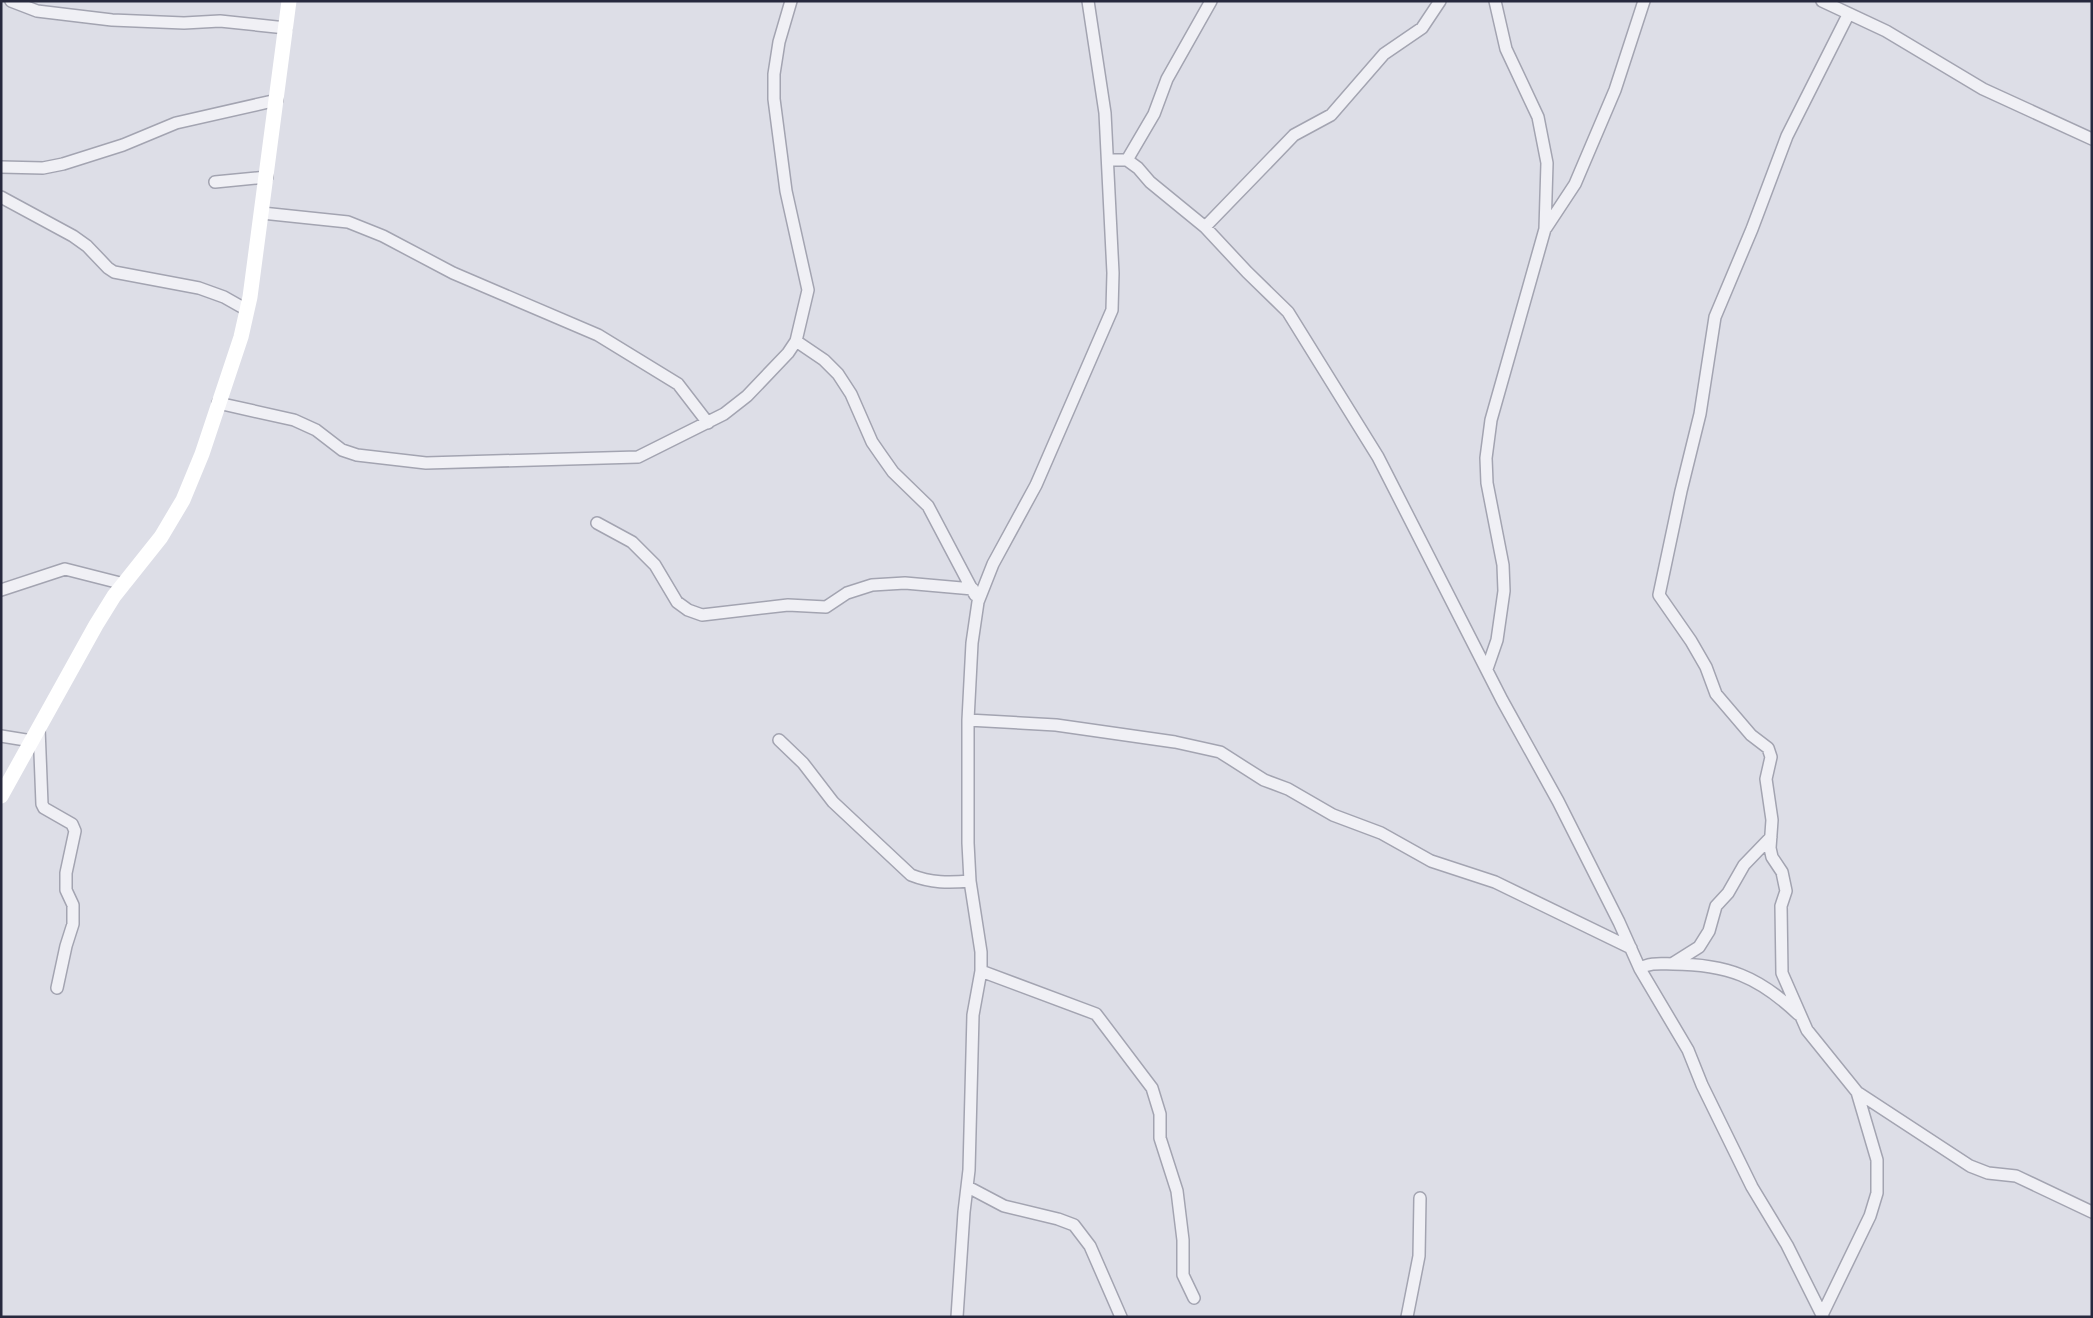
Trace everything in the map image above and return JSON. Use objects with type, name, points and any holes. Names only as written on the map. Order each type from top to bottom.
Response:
[{"type":"main road","points":[[1,796],[96,625],[124,584],[162,536],[177,512],[202,454],[241,337],[247,310],[267,177],[289,1]]},
{"type":"street","points":[[11,1],[37,11],[112,20],[184,23],[220,21],[286,28]]},
{"type":"street","points":[[218,403],[294,420],[316,430],[331,444],[349,453],[426,463],[638,457],[708,423],[748,396],[788,353],[796,341],[808,290],[786,191],[774,99],[774,74],[779,42],[791,1]]},
{"type":"street","points":[[957,1317],[968,1187],[973,1015],[981,971],[981,952],[970,881],[968,720],[972,643],[978,602],[993,564],[1036,485],[1112,310],[1113,294],[1104,90],[1088,1]]},
{"type":"street","points":[[1127,160],[1154,114],[1167,79],[1212,1]]},
{"type":"street","points":[[1205,227],[1294,135],[1331,115],[1384,54],[1422,28],[1440,1]]},
{"type":"street","points":[[1487,669],[1497,640],[1504,591],[1503,565],[1487,483],[1486,458],[1490,420],[1545,229],[1547,162],[1538,117],[1506,49],[1494,1]]},
{"type":"street","points":[[1545,229],[1575,184],[1615,90],[1644,1]]},
{"type":"street","points":[[1822,1],[1886,31],[1983,89],[2092,138]]},
{"type":"street","points":[[1848,14],[1787,136],[1752,229],[1715,316],[1700,414],[1660,590],[1661,600],[1692,641],[1706,667],[1716,694],[1751,736],[1768,748],[1771,758],[1766,779],[1772,820],[1771,852],[1782,872],[1786,891],[1781,906],[1782,973],[1800,1015],[1814,1040],[1857,1092],[1970,1166],[1988,1173],[2016,1176],[2092,1212]]},
{"type":"street","points":[[1,167],[43,168],[63,164],[123,145],[176,123],[277,100]]},
{"type":"street","points":[[1108,160],[1127,160],[1205,227],[1288,312],[1378,457],[1533,758],[1558,801],[1640,969],[1677,1028],[1752,1187],[1787,1245],[1823,1316]]},
{"type":"street","points":[[215,182],[267,177]]},
{"type":"street","points":[[1,196],[73,236],[87,246],[114,272],[199,288],[224,297],[247,310]]},
{"type":"street","points":[[262,213],[348,222],[383,236],[453,273],[598,335],[678,384],[708,423]]},
{"type":"street","points":[[796,341],[824,360],[838,374],[851,394],[877,448],[893,472],[928,506],[973,589],[978,602]]},
{"type":"street","points":[[597,523],[632,542],[655,565],[677,602],[688,610],[702,615],[788,605],[826,607],[847,593],[872,585],[905,584],[973,589]]},
{"type":"street","points":[[1,590],[65,569],[124,584]]},
{"type":"street","points":[[968,720],[1056,725],[1175,742],[1220,752],[1264,780],[1288,790],[1333,815],[1381,833],[1430,861],[1495,882],[1631,948]]},
{"type":"street","points":[[1,736],[35,734],[42,804],[44,808],[72,824],[75,831],[66,866],[66,890],[73,905],[73,924],[57,988]]},
{"type":"street","points":[[779,740],[802,762],[833,802],[911,875],[924,880],[944,883],[970,881]]},
{"type":"street","points":[[1672,964],[1699,947],[1709,931],[1716,906],[1728,893],[1744,865],[1771,837]]},
{"type":"street","points":[[1640,969],[1645,965],[1672,964],[1716,967],[1750,977],[1800,1015]]},
{"type":"street","points":[[981,971],[1096,1014],[1152,1088],[1160,1114],[1160,1138],[1176,1191],[1183,1240],[1183,1275],[1194,1298]]},
{"type":"street","points":[[1823,1316],[1870,1216],[1877,1193],[1877,1160],[1857,1092]]},
{"type":"street","points":[[968,1187],[1004,1206],[1058,1219],[1074,1225],[1090,1246],[1121,1317]]},
{"type":"street","points":[[1407,1317],[1419,1256],[1420,1198]]}]
